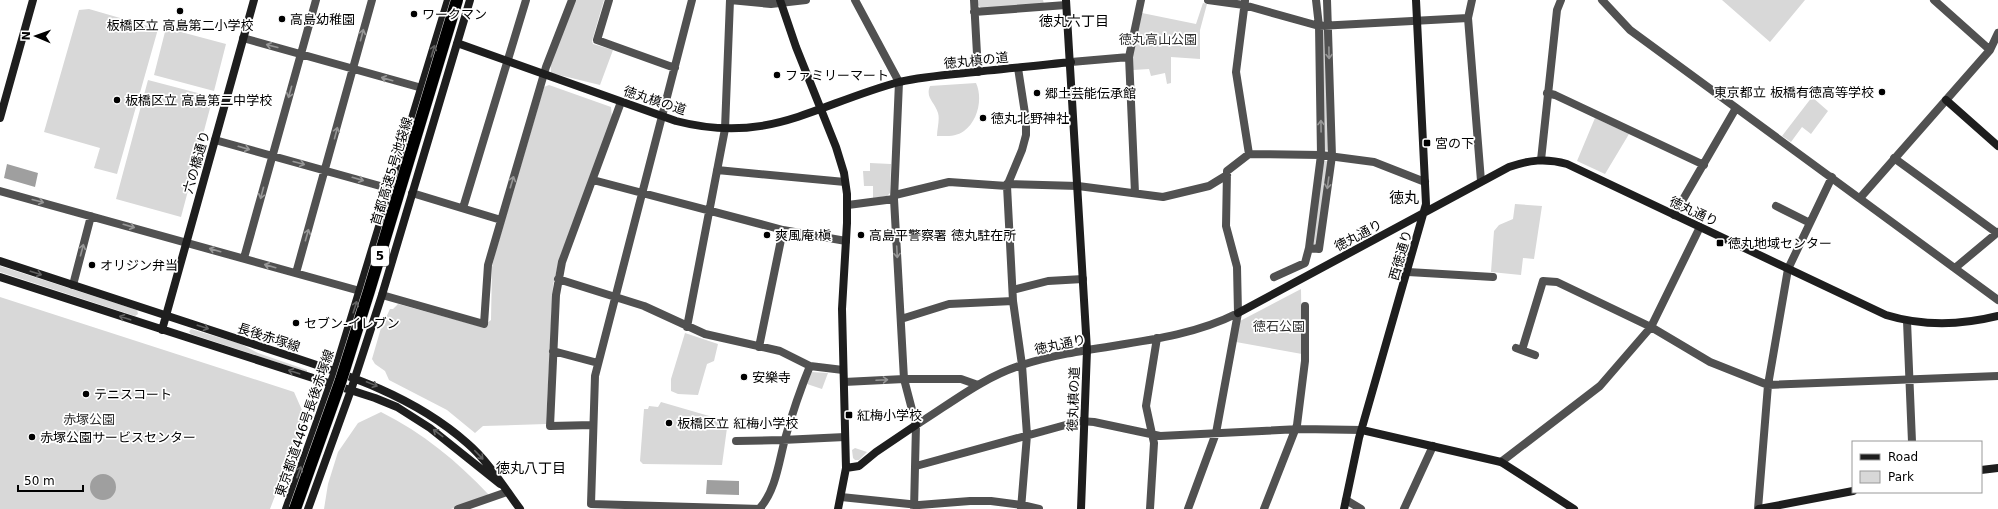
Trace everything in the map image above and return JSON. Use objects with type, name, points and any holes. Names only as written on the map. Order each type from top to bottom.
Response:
[{"type":"highway","name":"首都高速5号池袋線","points":[[295,509],[341,380],[457,0]]},
{"type":"highway","name":"首都高速5号池袋線","points":[[302,509],[347,382],[376,292],[464,0]]},
{"type":"street","points":[[0,118],[33,0]]},
{"type":"street","name":"六の橋通り","points":[[162,330],[254,0]]},
{"type":"street","points":[[244,258],[316,0]]},
{"type":"street","points":[[296,273],[372,0]]},
{"type":"street","name":"東京都道446号長後赤塚線","points":[[286,509],[331,384],[448,0]]},
{"type":"street","points":[[308,509],[351,390],[382,295],[470,0]]},
{"type":"street","points":[[463,208],[526,0]]},
{"type":"street","points":[[382,295],[484,324],[488,265],[545,74],[572,0]]},
{"type":"street","points":[[609,0],[597,40],[675,68]]},
{"type":"street","points":[[692,0],[595,376],[591,504],[760,509],[766,502],[772,485],[798,395],[810,366]]},
{"type":"street","points":[[687,327],[725,129],[730,0],[755,4],[806,0]]},
{"type":"street","points":[[855,0],[899,82],[894,197],[904,379],[916,425],[914,507]]},
{"type":"street","points":[[974,0],[978,72]]},
{"type":"street","points":[[1135,193],[1129,57],[1140,0]]},
{"type":"street","points":[[1208,0],[1245,3],[1319,26],[1468,18]]},
{"type":"street","points":[[1274,277],[1305,263],[1309,248],[1321,155],[1319,26],[1316,0]]},
{"type":"street","points":[[1309,248],[1319,250],[1332,156],[1329,26],[1326,0]]},
{"type":"street","name":"西徳通り","points":[[1344,509],[1362,430],[1408,272],[1426,204],[1416,0]]},
{"type":"street","points":[[1472,0],[1468,18],[1481,181]]},
{"type":"street","points":[[1540,160],[1557,10],[1561,0]]},
{"type":"street","points":[[1602,0],[1630,30],[1998,300]]},
{"type":"street","points":[[1934,0],[1990,50]]},
{"type":"street","points":[[781,2],[836,146],[845,182],[848,205],[842,309],[846,468],[838,509]]},
{"type":"street","points":[[974,12],[1066,3],[1071,62],[1129,57]]},
{"type":"street","points":[[1245,3],[1236,72],[1249,154]]},
{"type":"street","points":[[1860,198],[1990,50],[1998,33]]},
{"type":"street","points":[[243,38],[422,88]]},
{"type":"street","name":"徳丸槙の道","points":[[457,43],[662,116],[700,126],[725,129],[753,128],[775,124],[899,82],[923,78],[1071,62],[1087,350],[1081,509]]},
{"type":"street","points":[[1018,68],[1026,120],[1026,135],[1022,150],[1007,185],[1013,302],[1022,365],[1027,435],[1022,507]]},
{"type":"street","points":[[1547,93],[1555,95],[1704,164]]},
{"type":"street","points":[[1946,100],[1998,146]]},
{"type":"street","points":[[593,425],[550,426],[558,280],[562,262],[621,102]]},
{"type":"street","points":[[1674,215],[1736,108]]},
{"type":"street","points":[[215,140],[391,188]]},
{"type":"street","points":[[1188,509],[1216,433],[1238,313],[1237,267],[1226,226],[1227,171],[1249,154],[1321,155],[1374,162],[1425,182]]},
{"type":"street","points":[[1894,158],[1998,233],[1955,268]]},
{"type":"street","name":"徳丸通り","points":[[846,468],[859,466],[876,452],[916,425],[994,376],[1022,365],[1087,350],[1157,338],[1212,325],[1238,313],[1424,214],[1481,181],[1509,167],[1527,161],[1555,160],[1567,164],[1875,311],[1907,321],[1938,323],[1998,316]]},
{"type":"street","points":[[717,170],[845,182]]},
{"type":"street","points":[[848,205],[894,197],[949,182],[1007,185],[1078,186],[1163,197],[1209,186],[1227,175]]},
{"type":"street","points":[[1832,177],[1788,269],[1768,385],[1759,509],[1852,490]]},
{"type":"street","points":[[593,180],[783,230],[846,241]]},
{"type":"street","points":[[0,191],[360,290]]},
{"type":"street","points":[[412,193],[501,220]]},
{"type":"street","points":[[1776,206],[1810,223]]},
{"type":"street","points":[[72,285],[91,216]]},
{"type":"street","points":[[1501,462],[1600,386],[1651,327],[1700,227]]},
{"type":"street","points":[[759,347],[783,230]]},
{"type":"street","name":"長後赤塚線","points":[[0,261],[335,371],[398,396],[436,419],[468,443],[493,470],[501,484],[520,509]]},
{"type":"street","points":[[1408,272],[1493,277]]},
{"type":"street","name":"長後赤塚線","points":[[0,277],[351,390],[390,404],[414,417],[448,441],[501,484]]},
{"type":"street","points":[[1013,290],[1048,281],[1083,279]]},
{"type":"street","points":[[558,280],[644,306],[705,334],[780,351],[810,366],[843,370]]},
{"type":"street","points":[[1535,355],[1519,349],[1541,281],[1557,282],[1651,327],[1710,362],[1768,385],[1998,376]]},
{"type":"street","points":[[901,319],[948,304],[1013,302]]},
{"type":"street","points":[[1264,509],[1297,425],[1305,361],[1305,306]]},
{"type":"street","points":[[1907,321],[1912,441]]},
{"type":"street","points":[[1150,509],[1153,435],[1146,406],[1157,338]]},
{"type":"street","points":[[553,351],[598,363]]},
{"type":"street","points":[[844,382],[904,379],[961,379],[978,386]]},
{"type":"street","points":[[916,466],[1027,435],[1085,421],[1153,435],[1295,430],[1362,430],[1501,462],[1574,509]]},
{"type":"street","points":[[736,440],[785,440],[845,437]]},
{"type":"street","points":[[1404,509],[1433,446]]},
{"type":"street","points":[[1982,470],[1998,468]]},
{"type":"street","points":[[458,509],[507,492]]},
{"type":"street","points":[[841,497],[914,507],[970,501],[1039,509]]},
{"type":"street","points":[[1346,500],[1361,509]]},
{"type":"green space","points":[[573,0],[604,0],[592,41],[593,44],[613,50],[600,85],[551,73],[550,53]]},
{"type":"green space","points":[[978,0],[1043,0],[1044,4],[982,9],[978,5]]},
{"type":"green space","points":[[1722,0],[1805,0],[1770,42]]},
{"type":"green space","name":"徳丸高山公園","points":[[1203,3],[1207,4],[1200,30],[1200,59],[1171,57],[1171,83],[1167,84],[1165,73],[1151,76],[1149,69],[1133,70],[1133,54],[1142,13],[1196,24]]},
{"type":"green space","points":[[89,9],[158,29],[117,174],[94,168],[100,148],[44,132],[79,10]]},
{"type":"green space","points":[[166,28],[226,44],[214,91],[154,75]]},
{"type":"green space","points":[[1321,30],[1327,30],[1329,150],[1323,151]]},
{"type":"green space","points":[[148,80],[213,97],[181,217],[116,199]]},
{"type":"green space","points":[[976,83],[979,95],[978,109],[969,127],[958,134],[951,136],[937,136],[939,115],[929,94],[930,86]]},
{"type":"green space","points":[[549,85],[611,107],[612,118],[560,257],[553,285],[546,424],[483,426],[475,433],[447,410],[389,380],[385,371],[375,364],[372,359],[381,328],[390,309],[393,309],[398,304],[482,327],[491,320],[492,267],[495,254],[544,87]]},
{"type":"green space","points":[[1812,97],[1828,111],[1811,134],[1802,127],[1791,142],[1782,136]]},
{"type":"green space","points":[[1595,118],[1629,134],[1605,174],[1577,161]]},
{"type":"green space","points":[[1322,161],[1329,161],[1318,245],[1312,244]]},
{"type":"green space","points":[[870,163],[891,164],[890,193],[887,196],[873,198],[873,186],[864,186],[863,171],[870,171]]},
{"type":"green space","points":[[1515,204],[1542,206],[1534,259],[1523,258],[1521,275],[1491,272],[1494,231],[1499,225],[1513,219]]},
{"type":"green space","points":[[0,266],[137,310],[138,314],[135,316],[0,272]]},
{"type":"green space","name":"徳石公園","points":[[1301,289],[1302,354],[1236,342],[1240,321]]},
{"type":"green space","name":"赤塚公園","points":[[0,297],[294,392],[305,417],[270,509],[0,509]]},
{"type":"green space","points":[[191,329],[241,344],[258,353],[307,370],[307,372],[191,334],[189,332]]},
{"type":"green space","points":[[685,333],[718,344],[714,361],[707,364],[698,395],[678,394],[671,391],[671,379]]},
{"type":"green space","points":[[812,372],[828,373],[822,389],[807,384]]},
{"type":"green space","points":[[661,402],[716,418],[727,428],[722,465],[643,464],[640,461],[644,409],[648,409],[649,406],[658,407]]},
{"type":"green space","points":[[381,412],[411,429],[439,449],[452,459],[489,495],[451,509],[324,509],[328,484],[338,452],[358,423]]},
{"type":"green space","points":[[855,448],[867,452],[859,460],[855,460],[853,458],[852,450]]},
{"type":"shaded area","points":[[7,164],[38,173],[35,187],[4,178]]},
{"type":"shaded area","points":[[103,474],[112,478],[116,487],[112,496],[103,500],[94,496],[90,487],[94,478]]},
{"type":"shaded area","points":[[707,480],[739,481],[739,495],[706,494]]},
{"type":"place","name":"板橋区立 高島第二小学校","points":[[180,11]]},
{"type":"place","name":"ワークマン","points":[[414,14]]},
{"type":"place","name":"高島幼稚園","points":[[282,19]]},
{"type":"place","name":"ファミリーマート","points":[[777,75]]},
{"type":"place","name":"東京都立 板橋有徳高等学校","points":[[1882,92]]},
{"type":"place","name":"郷土芸能伝承館","points":[[1037,93]]},
{"type":"place","name":"板橋区立 高島第二中学校","points":[[117,100]]},
{"type":"place","name":"徳丸北野神社","points":[[983,118]]},
{"type":"place","name":"宮の下","points":[[1427,143]]},
{"type":"place","name":"爽風庵 槇","points":[[767,235]]},
{"type":"place","name":"高島平警察署 徳丸駐在所","points":[[861,235]]},
{"type":"place","name":"徳丸地域センター","points":[[1720,243]]},
{"type":"place","name":"オリジン弁当","points":[[92,265]]},
{"type":"place","name":"セブン-イレブン","points":[[296,323]]},
{"type":"place","name":"安樂寺","points":[[744,377]]},
{"type":"place","name":"テニスコート","points":[[86,394]]},
{"type":"place","name":"紅梅小学校","points":[[849,415]]},
{"type":"place","name":"板橋区立 紅梅小学校","points":[[669,423]]},
{"type":"place","name":"赤塚公園サービスセンター","points":[[32,437]]},
{"type":"district","name":"徳丸六丁目","points":[[1074,21]]},
{"type":"district","name":"徳丸","points":[[1404,198]]},
{"type":"district","name":"徳丸八丁目","points":[[531,468]]}]
